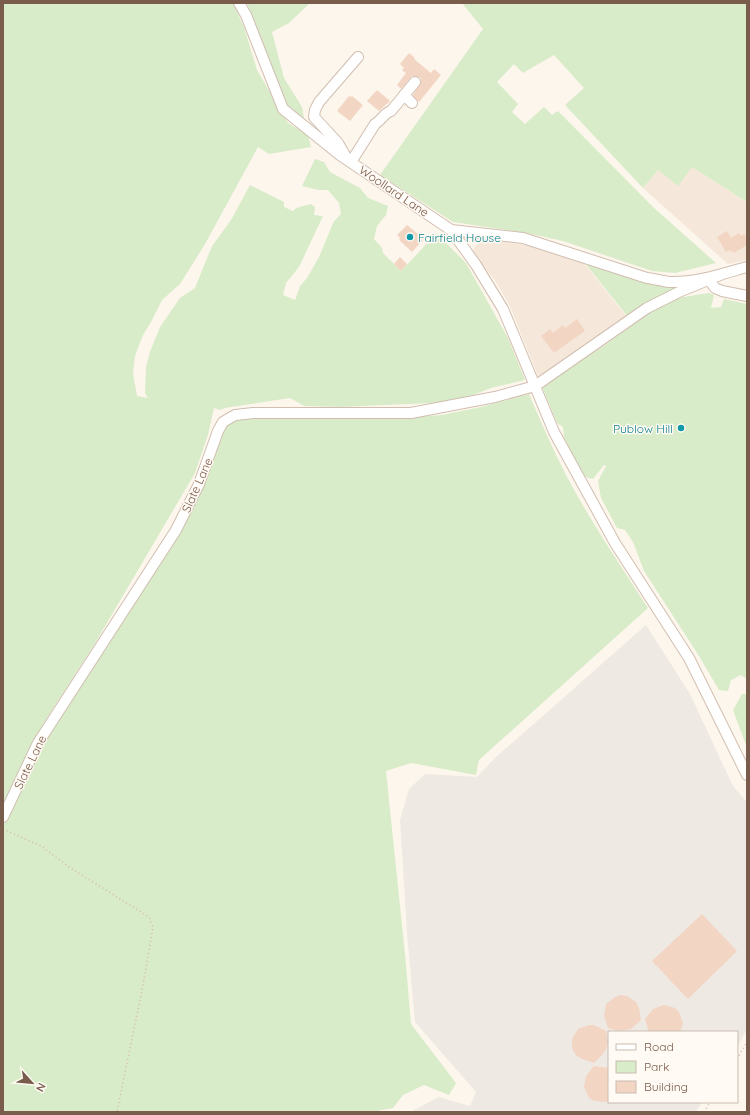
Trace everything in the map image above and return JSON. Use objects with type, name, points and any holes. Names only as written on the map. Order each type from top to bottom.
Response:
[{"type":"street","name":"Woollard Lane","points":[[239,3],[246,15],[283,109],[349,161],[451,230],[523,238],[614,268],[669,282],[686,281],[720,275],[747,267]]},
{"type":"street","points":[[358,57],[320,102],[315,110],[314,118],[338,143],[349,161],[375,124],[380,121],[386,113],[391,111],[415,82]]},
{"type":"street","points":[[404,96],[412,103]]},
{"type":"street","points":[[451,230],[476,265],[503,309],[554,432],[582,486],[615,543],[688,658],[747,775]]},
{"type":"street","name":"Slate Lane","points":[[3,817],[38,744],[176,530],[199,484],[218,431],[224,422],[235,415],[253,414],[411,413],[495,397],[535,386],[647,308],[720,275]]},
{"type":"street","points":[[709,280],[715,288],[722,291],[747,296]]},
{"type":"path","points":[[3,829],[41,846],[69,867],[149,917],[153,927],[143,985],[117,1112]]},
{"type":"path","points":[[738,1057],[747,1042]]},
{"type":"path","points":[[704,1112],[709,1103]]},
{"type":"shaded area","points":[[692,167],[747,202],[747,260],[728,264],[643,188],[658,170]]},
{"type":"shaded area","points":[[486,238],[535,247],[583,262],[627,317],[578,353],[538,376],[509,304],[494,279],[473,254],[474,247]]},
{"type":"shaded area","points":[[646,625],[690,694],[733,786],[747,802],[747,1029],[738,1045],[738,1031],[608,1031],[608,1103],[701,1103],[696,1112],[410,1112],[439,1097],[470,1106],[476,1092],[415,1022],[407,933],[400,820],[409,789],[425,774],[477,777],[496,757]]},
{"type":"green space","points":[[3,3],[233,3],[244,27],[257,70],[288,123],[308,135],[311,147],[269,154],[258,147],[205,244],[180,284],[162,300],[143,335],[135,356],[133,373],[137,396],[148,398],[145,393],[146,367],[160,327],[180,298],[195,288],[212,246],[231,220],[250,185],[284,202],[284,207],[293,211],[296,208],[311,204],[315,207],[314,215],[323,216],[299,267],[286,283],[283,295],[295,300],[300,286],[307,278],[319,257],[334,221],[341,214],[339,203],[328,190],[318,190],[302,186],[315,159],[324,162],[330,172],[360,188],[368,198],[388,206],[386,215],[377,226],[374,239],[382,248],[383,253],[401,271],[434,236],[443,240],[466,263],[508,338],[525,380],[491,388],[455,402],[340,407],[304,406],[290,398],[220,410],[214,408],[208,435],[195,473],[94,645],[45,721],[32,744],[3,807]]},
{"type":"green space","points":[[247,3],[310,3],[289,23],[272,32],[284,78],[302,107],[304,118],[289,110],[283,98]]},
{"type":"green space","points":[[462,3],[747,3],[747,202],[692,167],[678,186],[658,170],[643,188],[565,105],[584,88],[554,55],[523,73],[514,64],[497,82],[518,104],[512,112],[525,124],[544,107],[552,115],[558,111],[653,207],[716,263],[675,273],[652,271],[563,241],[526,233],[453,222],[380,175],[483,29]]},
{"type":"green space","points":[[584,262],[680,286],[628,317]]},
{"type":"green space","points":[[709,293],[714,295],[711,308],[721,307],[724,299],[747,304],[747,679],[741,675],[731,680],[728,691],[719,690],[699,656],[644,571],[633,542],[625,530],[617,528],[601,498],[598,481],[606,466],[604,465],[593,479],[588,478],[581,473],[564,437],[563,427],[557,423],[543,389],[546,382],[602,347],[651,312],[677,298]]},
{"type":"green space","points":[[529,394],[557,457],[576,494],[648,608],[479,760],[476,775],[411,763],[386,771],[411,1024],[456,1083],[449,1095],[424,1085],[403,1095],[393,1108],[377,1112],[3,1112],[3,826],[42,746],[179,532],[226,425],[238,418],[413,417],[442,415],[481,407]]},
{"type":"green space","points":[[742,694],[747,694],[747,748],[733,710]]},
{"type":"building","points":[[409,53],[431,73],[434,69],[441,75],[419,102],[413,95],[421,83],[421,79],[419,77],[412,76],[401,89],[397,85],[406,73],[402,70],[404,68],[400,64]]},
{"type":"building","points":[[377,90],[390,101],[379,111],[367,101]]},
{"type":"building","points":[[349,96],[352,96],[363,105],[350,121],[337,111]]},
{"type":"building","name":"Fairfield House","points":[[407,225],[424,239],[412,252],[399,240],[400,238],[397,235]]},
{"type":"building","points":[[727,231],[731,238],[739,233],[741,236],[744,234],[747,238],[747,245],[734,253],[733,251],[730,252],[730,250],[726,252],[717,237]]},
{"type":"building","points":[[400,257],[407,264],[401,271],[394,264]]},
{"type":"building","points":[[577,319],[585,331],[554,353],[541,336],[550,329],[553,333],[563,325],[565,328]]},
{"type":"building","points":[[702,914],[737,951],[688,999],[652,961]]},
{"type":"building","points":[[621,995],[627,996],[636,1002],[639,1008],[641,1020],[631,1029],[620,1031],[608,1028],[604,1016],[606,1004],[615,997]]},
{"type":"building","points":[[664,1005],[675,1008],[679,1012],[683,1023],[680,1031],[649,1031],[645,1019],[653,1009]]},
{"type":"building","points":[[589,1025],[594,1025],[606,1031],[608,1043],[603,1054],[594,1063],[577,1056],[573,1051],[572,1045],[572,1039],[578,1029]]},
{"type":"building","points":[[594,1066],[608,1068],[608,1101],[594,1101],[589,1098],[584,1087],[586,1076]]},
{"type":"place","name":"Fairfield House","points":[[410,237]]},
{"type":"place","name":"Publow Hill","points":[[681,428]]}]
